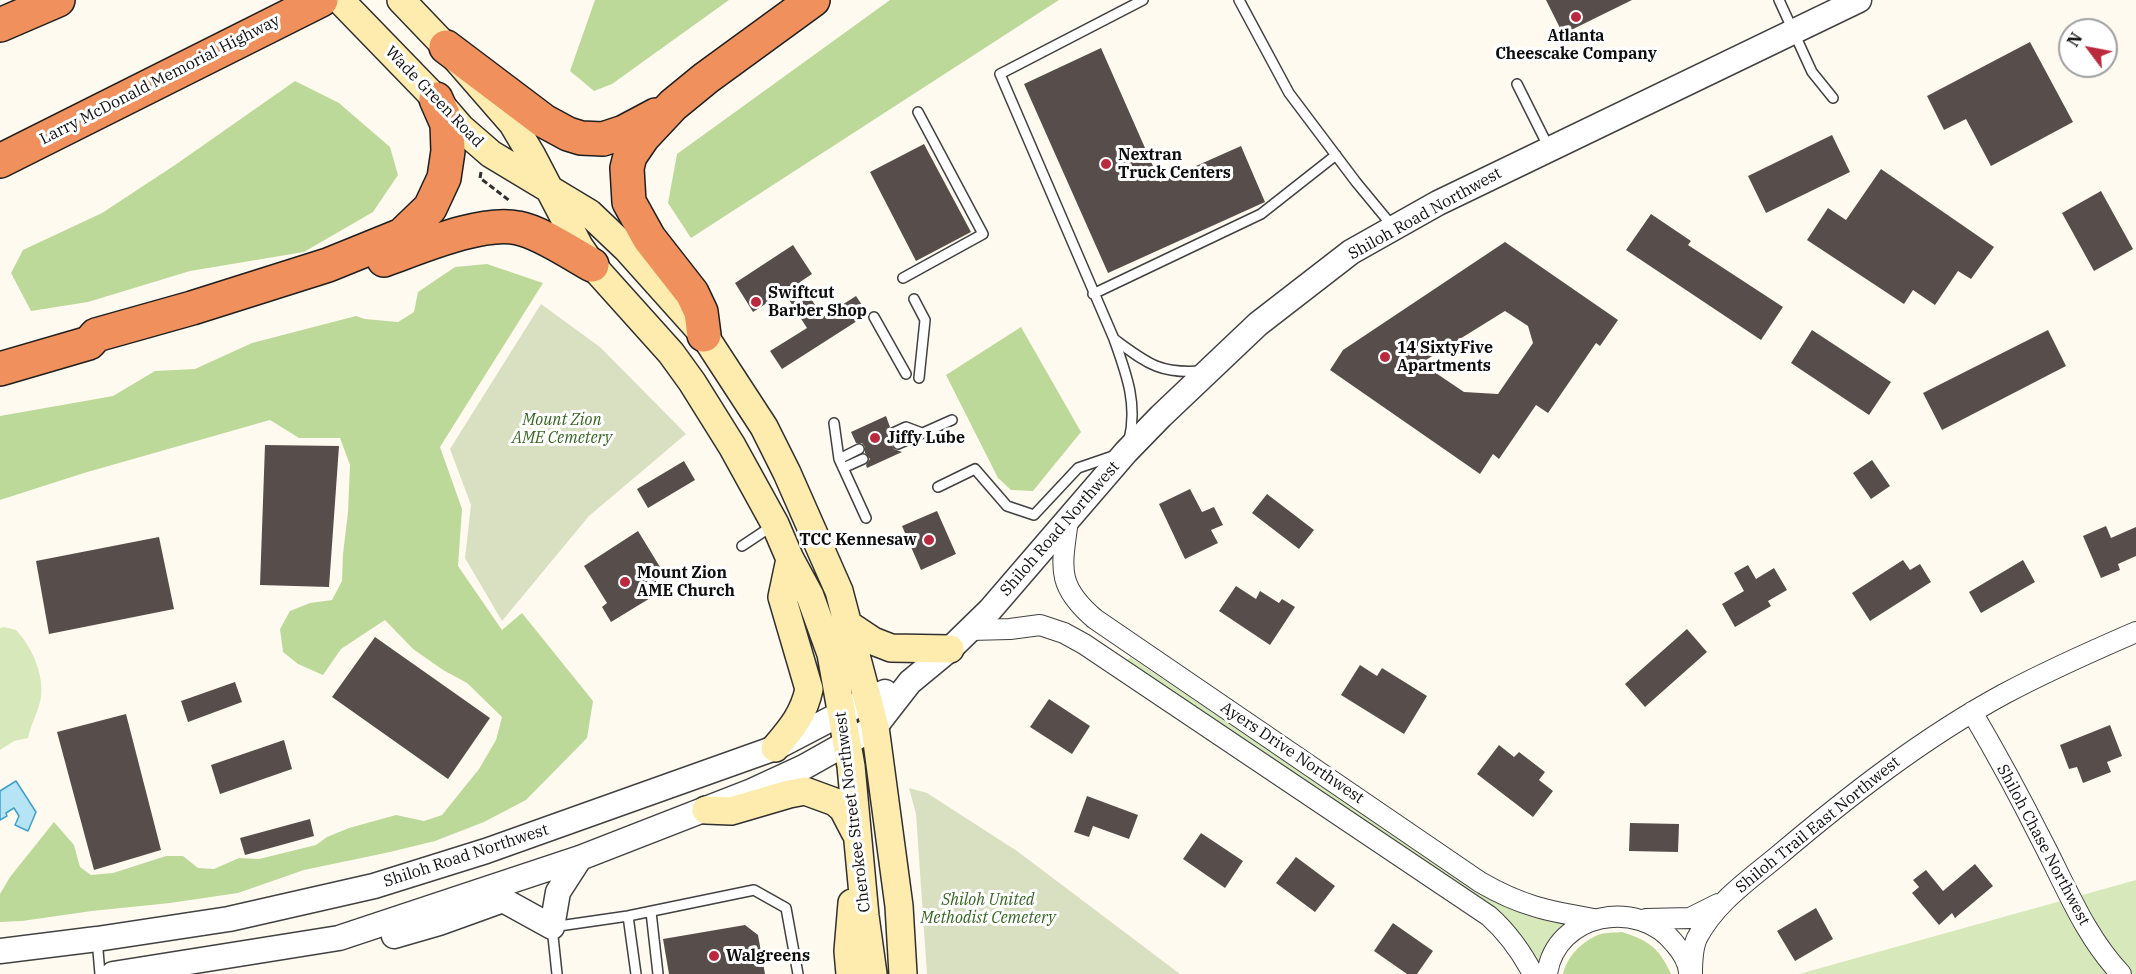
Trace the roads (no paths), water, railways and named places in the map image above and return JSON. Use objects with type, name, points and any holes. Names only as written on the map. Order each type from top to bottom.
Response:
[{"type":"highway","points":[[0,25],[58,0]]},
{"type":"highway","name":"Larry McDonald Memorial Highway","points":[[0,161],[321,0]]},
{"type":"highway","points":[[704,335],[701,312],[692,293],[649,238],[633,209],[627,190],[627,168],[630,156],[643,137],[673,105],[813,0]]},
{"type":"highway","points":[[446,47],[544,121],[581,138],[603,139],[624,132],[673,105]]},
{"type":"highway","points":[[0,369],[88,343],[96,335],[192,308],[328,265],[402,236],[430,208],[444,178],[448,151],[447,124],[436,99]]},
{"type":"highway","points":[[88,343],[103,350],[265,301],[476,229],[517,227],[592,265]]},
{"type":"main road","name":"Wade Green Road","points":[[340,0],[461,128],[491,154],[548,188]]},
{"type":"main road","points":[[401,0],[446,47],[513,124],[548,188]]},
{"type":"main road","name":"Cherokee Street Northwest","points":[[548,188],[573,237],[592,265],[671,353],[718,423],[775,524],[790,559],[810,596],[831,654],[842,713],[873,974]]},
{"type":"main road","name":"Cherokee Street Northwest","points":[[548,188],[588,213],[627,249],[704,335],[764,427],[787,473],[839,591],[875,727],[899,906],[903,974]]},
{"type":"main road","points":[[775,748],[798,720],[809,689],[782,597],[790,559]]},
{"type":"main road","points":[[846,623],[873,641],[891,648],[950,649]]},
{"type":"main road","points":[[706,810],[731,811],[805,791],[826,798],[843,809],[857,835]]},
{"type":"main road","points":[[850,974],[848,951],[851,906],[862,879]]},
{"type":"street","name":"Shiloh Road Northwest","points":[[113,974],[339,938],[580,858],[706,810],[804,767],[875,727],[910,682],[970,630],[1006,592],[1126,452],[1207,370],[1276,309],[1351,252],[1438,203],[1859,0]]},
{"type":"street","name":"Ayers Drive Northwest","points":[[1068,520],[1063,559],[1066,583],[1072,597],[1095,619],[1480,882],[1517,902],[1594,920]]},
{"type":"street","name":"Ayers Drive Northwest","points":[[970,630],[1010,629],[1040,625],[1064,633],[1084,644],[1489,916],[1506,932],[1533,974]]},
{"type":"street","name":"Shiloh Trail East Northwest","points":[[1594,920],[1610,916],[1642,919],[1690,918],[1723,902],[1852,794],[1972,712],[2016,688],[2136,632]]},
{"type":"street","name":"Shiloh Road Northwest","points":[[0,951],[229,919],[375,886],[486,851],[775,748],[867,700],[910,682]]},
{"type":"street","name":"Shiloh Chase Northwest","points":[[1972,712],[2040,837],[2084,925],[2102,952],[2121,974]]},
{"type":"street","points":[[366,929],[390,937],[439,923],[503,900],[552,927],[558,892],[580,858]]},
{"type":"street","name":"Shiloh Trail East Northwest","points":[[1691,974],[1692,954],[1696,940],[1723,902]]},
{"type":"street","points":[[1642,919],[1669,936],[1681,951],[1691,974]]},
{"type":"street","points":[[1547,974],[1556,949],[1567,936],[1580,926],[1594,920]]},
{"type":"lane","points":[[938,487],[975,469],[1007,506],[1034,515],[1078,468],[1126,452],[1131,430],[1131,394],[1114,339],[1000,74],[1143,0]]},
{"type":"lane","points":[[1239,0],[1289,93],[1394,228]]},
{"type":"lane","points":[[1779,0],[1812,72],[1833,98]]},
{"type":"lane","points":[[1516,84],[1549,148]]},
{"type":"lane","points":[[903,278],[983,234],[918,112]]},
{"type":"lane","points":[[1093,294],[1261,214],[1336,155]]},
{"type":"lane","points":[[914,299],[925,320],[919,378]]},
{"type":"lane","points":[[874,317],[906,374]]},
{"type":"lane","points":[[1114,339],[1151,366],[1177,372],[1207,370]]},
{"type":"lane","points":[[898,444],[952,420]]},
{"type":"lane","points":[[834,423],[841,463],[866,518]]},
{"type":"lane","points":[[893,433],[906,427],[922,434]]},
{"type":"lane","points":[[841,463],[859,449]]},
{"type":"lane","points":[[841,463],[863,459]]},
{"type":"lane","points":[[742,546],[775,524]]},
{"type":"lane","points":[[557,974],[552,927],[651,912],[754,890],[786,908],[798,974]]},
{"type":"lane","points":[[651,912],[658,974]]},
{"type":"lane","points":[[628,916],[636,974]]},
{"type":"lane","points":[[97,939],[100,974]]},
{"type":"water","points":[[16,781],[36,812],[28,831],[15,825],[19,816],[14,808],[0,820],[0,791]]},
{"type":"place","name":"Atlanta Cheescake Company","points":[[1576,17]]},
{"type":"place","name":"Nextran Truck Centers","points":[[1106,164]]},
{"type":"place","name":"Swiftcut Barber Shop","points":[[756,302]]},
{"type":"place","name":"14 SixtyFive Apartments","points":[[1385,357]]},
{"type":"place","name":"Jiffy Lube","points":[[875,438]]},
{"type":"place","name":"TCC Kennesaw","points":[[929,540]]},
{"type":"place","name":"Mount Zion AME Church","points":[[625,582]]},
{"type":"place","name":"Walgreens","points":[[714,956]]},
{"type":"park label","name":"Mount Zion AME Cemetery","points":[[562,429]]},
{"type":"park label","name":"Shiloh United Methodist Cemetery","points":[[988,909]]}]
